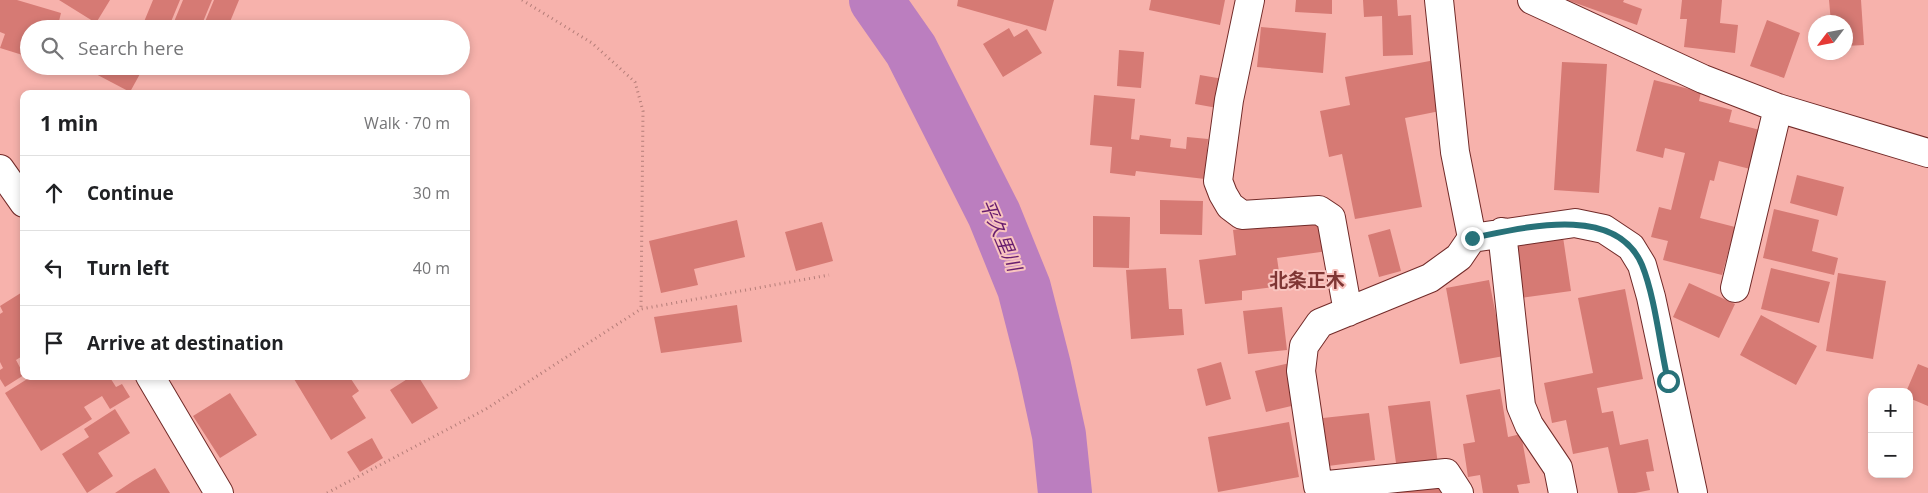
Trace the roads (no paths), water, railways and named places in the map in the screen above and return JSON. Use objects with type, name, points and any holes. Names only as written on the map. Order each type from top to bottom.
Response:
[{"type":"street","points":[[1250,0],[1229,100],[1218,181],[1230,206],[1242,215],[1318,210],[1331,218],[1348,312]]},
{"type":"street","points":[[1439,0],[1455,152],[1472,238]]},
{"type":"street","points":[[1532,0],[1659,60],[1778,108],[1928,153]]},
{"type":"street","points":[[1735,288],[1778,108]]},
{"type":"street","points":[[0,169],[20,197]]},
{"type":"street","points":[[1459,493],[1446,473],[1318,486],[1302,371],[1304,346],[1320,323],[1430,278],[1459,257],[1472,238],[1502,232],[1575,223],[1604,229],[1631,247],[1642,265],[1693,493]]},
{"type":"street","points":[[1502,232],[1521,406],[1529,425],[1558,468],[1563,493]]},
{"type":"street","points":[[152,380],[217,492]]},
{"type":"waterway","name":"平久里川","points":[[876,0],[911,50],[994,214],[1024,288],[1059,435],[1065,493]]},
{"type":"district","name":"北条正木","points":[[1307,280]]}]
